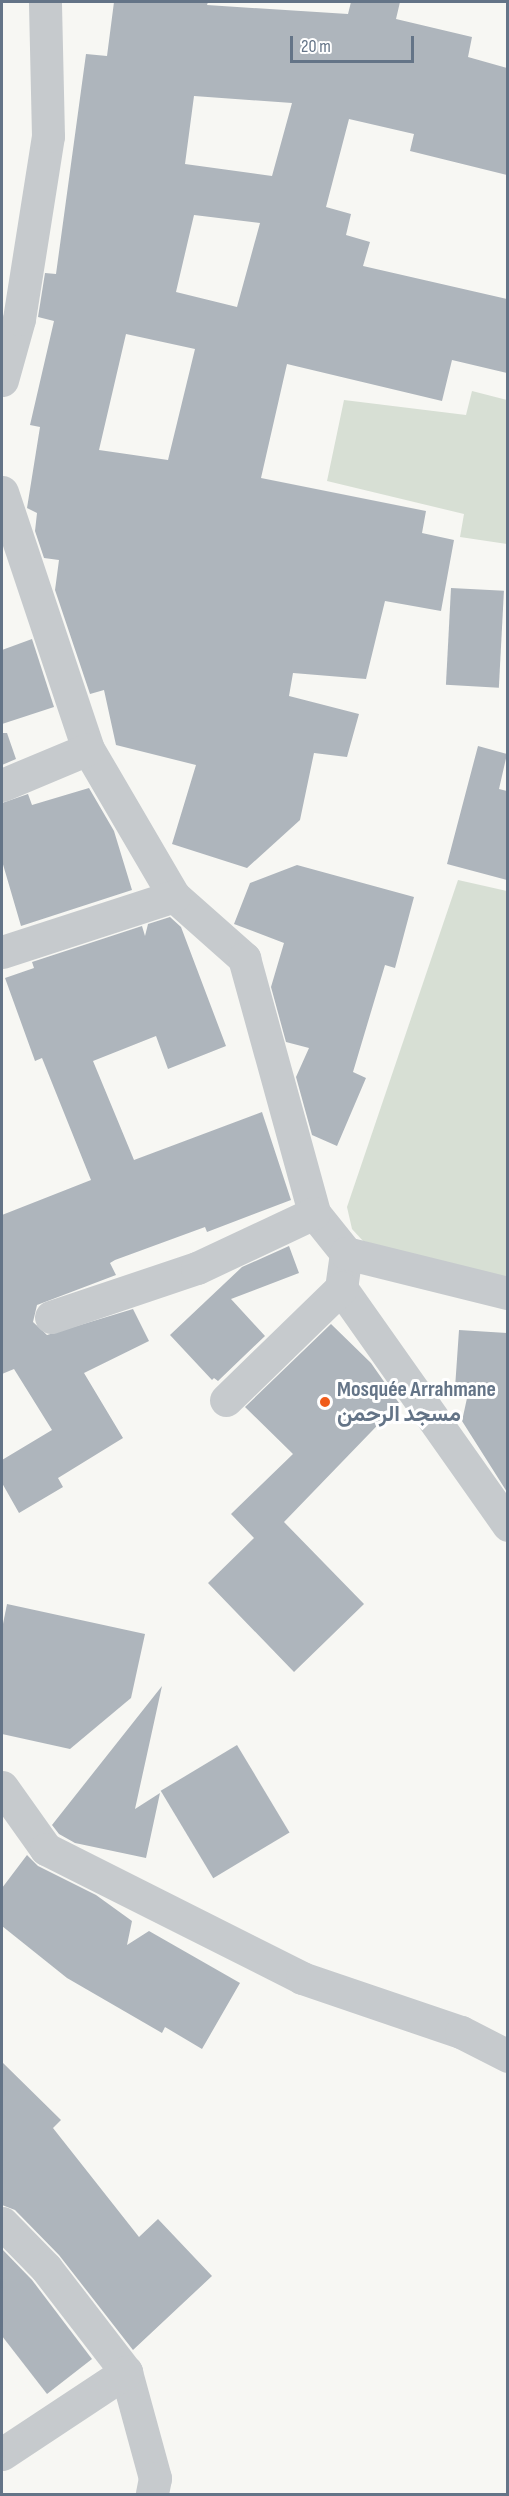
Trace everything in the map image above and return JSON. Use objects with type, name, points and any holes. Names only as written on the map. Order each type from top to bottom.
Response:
[{"type":"street","points":[[2,380],[19,319],[48,136],[45,2]]},
{"type":"street","points":[[2,492],[87,749],[174,896],[244,958],[314,1213],[346,1253],[507,1293]]},
{"type":"street","points":[[2,785],[87,749]]},
{"type":"street","points":[[2,952],[174,896]]},
{"type":"street","points":[[51,1317],[197,1268],[314,1213]]},
{"type":"street","points":[[226,1400],[341,1288],[346,1253]]},
{"type":"street","points":[[341,1288],[507,1525]]},
{"type":"street","points":[[2,1787],[46,1849],[302,1978],[461,2032],[507,2056]]},
{"type":"street","points":[[2,2223],[46,2268],[126,2372],[155,2478],[152,2494]]},
{"type":"street","points":[[2,2454],[126,2372]]},
{"type":"shaded area","points":[[472,391],[507,400],[507,544],[460,537],[464,514],[327,481],[344,400],[466,415]]},
{"type":"shaded area","points":[[458,880],[507,891],[507,1285],[363,1241],[352,1229],[347,1207]]},
{"type":"building","points":[[114,2],[208,2],[207,5],[348,14],[351,2],[400,2],[396,19],[472,37],[468,57],[507,68],[507,175],[410,151],[414,134],[349,119],[326,207],[351,214],[346,235],[370,242],[363,266],[507,299],[507,373],[452,360],[442,401],[287,364],[261,478],[426,511],[422,533],[454,540],[441,611],[385,601],[366,679],[293,673],[289,696],[359,714],[347,757],[314,753],[300,820],[247,868],[172,844],[196,765],[116,745],[104,690],[90,694],[55,590],[59,560],[44,558],[35,531],[37,513],[27,508],[40,427],[30,425],[54,321],[38,317],[45,273],[56,274],[86,54],[107,56]],"holes":[[[194,96],[292,103],[272,176],[185,164]],[[194,215],[260,223],[237,307],[176,292]],[[126,334],[195,349],[168,460],[99,450]]]},
{"type":"building","points":[[451,588],[504,591],[499,688],[446,685]]},
{"type":"building","points":[[32,639],[54,707],[2,724],[2,650]]},
{"type":"building","points":[[2,733],[7,733],[16,759],[2,765]]},
{"type":"building","points":[[478,746],[507,754],[499,789],[507,791],[507,880],[447,864]]},
{"type":"building","points":[[89,788],[114,831],[132,890],[21,926],[2,861],[2,803],[28,794],[32,805]]},
{"type":"building","points":[[297,865],[414,897],[395,968],[385,965],[353,1072],[366,1078],[337,1146],[312,1135],[296,1077],[309,1048],[286,1042],[271,987],[284,943],[234,924],[250,883]]},
{"type":"building","points":[[170,917],[181,927],[226,1046],[168,1069],[156,1036],[93,1061],[134,1160],[262,1112],[291,1200],[207,1232],[205,1227],[115,1260],[110,1263],[116,1275],[37,1305],[33,1322],[47,1335],[133,1309],[149,1341],[84,1373],[123,1438],[58,1478],[63,1487],[19,1513],[2,1483],[2,1460],[52,1430],[14,1369],[2,1374],[2,1215],[91,1180],[42,1058],[35,1061],[5,978],[34,968],[32,962],[142,926],[145,936],[148,924]]},
{"type":"building","points":[[289,1246],[299,1273],[231,1299],[265,1336],[218,1381],[214,1378],[212,1380],[170,1335],[242,1267]]},
{"type":"building","points":[[331,1324],[371,1363],[399,1403],[284,1522],[364,1604],[294,1672],[208,1583],[254,1538],[231,1514],[293,1454],[245,1407]]},
{"type":"building","points":[[459,1330],[507,1333],[507,1492],[462,1421],[469,1389],[455,1388]]},
{"type":"building","points":[[7,1604],[145,1634],[131,1698],[70,1749],[2,1734],[2,1629]]},
{"type":"building","points":[[162,1686],[135,1809],[160,1793],[146,1858],[75,1843],[59,1834],[52,1825]]},
{"type":"building","points":[[237,1745],[290,1832],[213,1878],[161,1791]]},
{"type":"building","points":[[27,1855],[38,1866],[96,1895],[132,1921],[127,1945],[149,1931],[240,1983],[202,2049],[165,2027],[162,2033],[67,1978],[2,1926],[2,1888]]},
{"type":"building","points":[[2,2062],[61,2120],[53,2128],[139,2237],[158,2219],[212,2276],[133,2350],[59,2255],[15,2210],[2,2205]]},
{"type":"building","points":[[2,2249],[32,2280],[92,2359],[47,2394],[2,2336]]},
{"type":"place","name":"Mosquée Arrahmane مسجد الرحمن","points":[[325,1402]]}]
